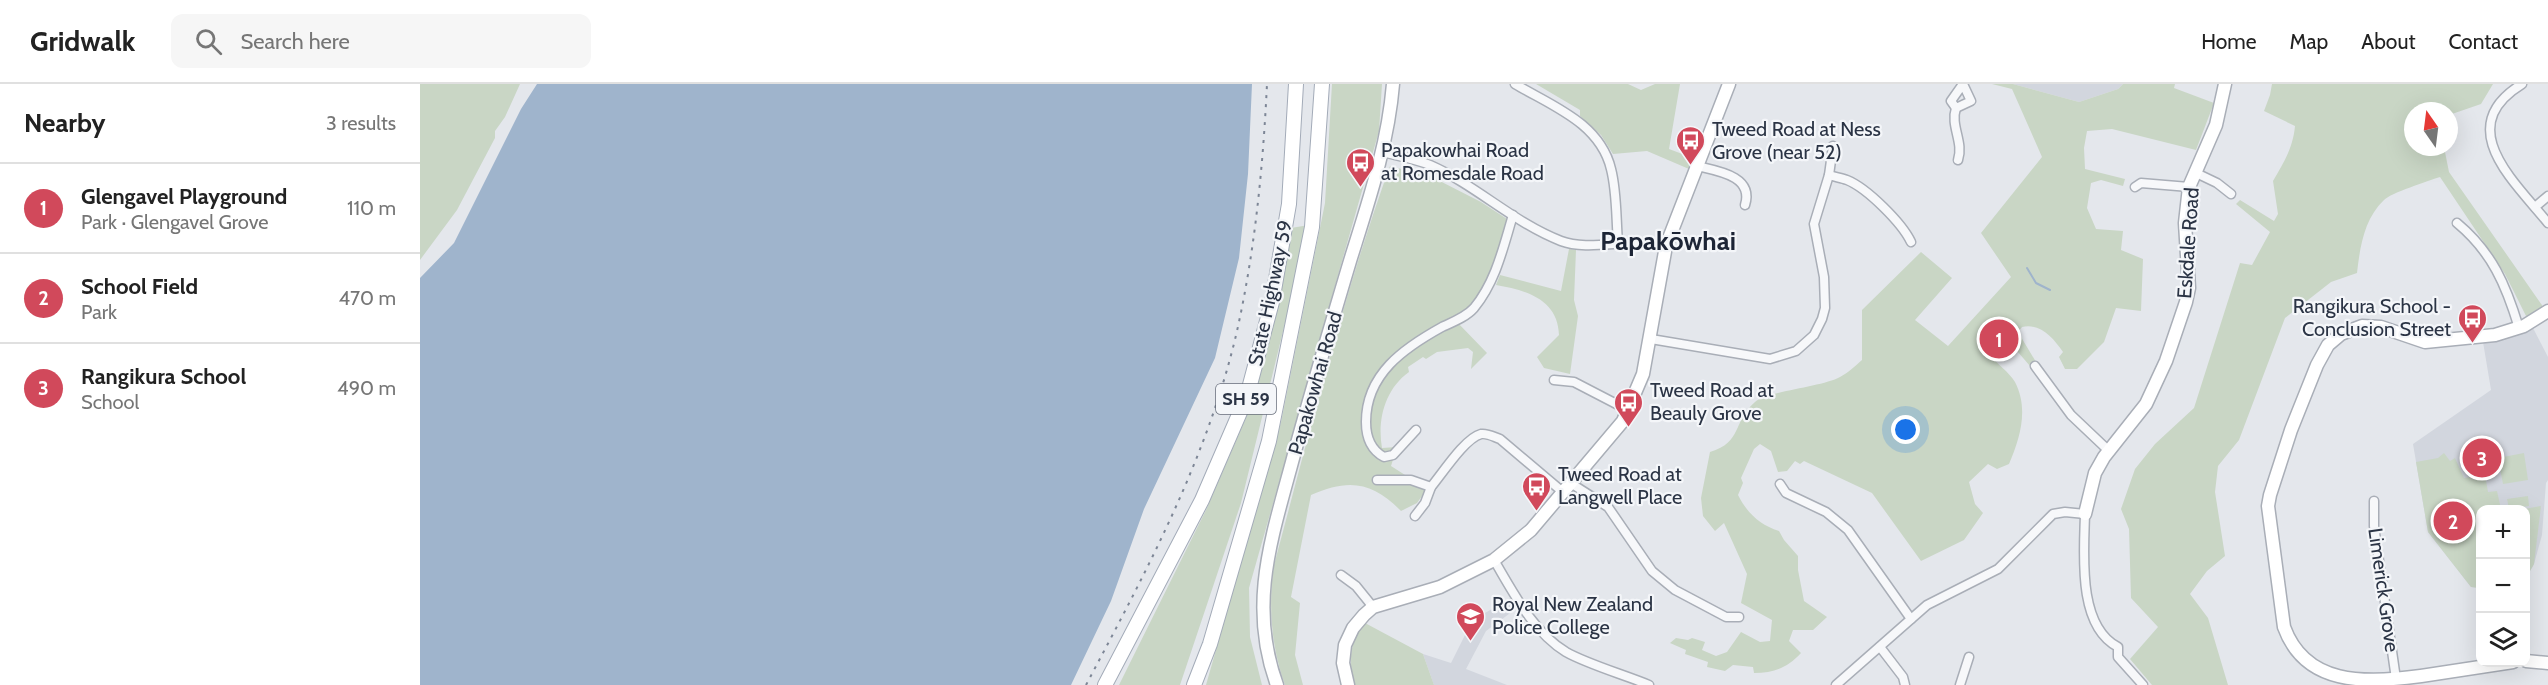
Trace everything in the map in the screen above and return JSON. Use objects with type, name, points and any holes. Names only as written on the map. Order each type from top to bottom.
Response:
[{"type":"main road","name":"State Highway 59","points":[[1105,685],[1202,500],[1247,396],[1272,302],[1289,204],[1296,84]]},
{"type":"main road","name":"State Highway 59","points":[[1194,685],[1210,644],[1269,441],[1312,227],[1322,84]]},
{"type":"street","name":"Papakowhai Road","points":[[1277,685],[1263,628],[1262,594],[1267,555],[1382,152],[1393,84]]},
{"type":"street","points":[[1515,84],[1580,122],[1602,144],[1611,169],[1618,242]]},
{"type":"street","points":[[1348,685],[1343,663],[1348,636],[1373,607],[1440,587],[1494,560],[1531,530],[1623,420],[1643,374],[1666,246],[1729,84]]},
{"type":"street","points":[[1956,108],[1971,101],[1963,84]]},
{"type":"street","points":[[1958,160],[1959,145],[1954,116],[1956,108],[1952,101],[1963,84]]},
{"type":"street","name":"Eskdale Road","points":[[2143,685],[2118,657],[2118,647],[2103,636],[2092,615],[2085,580],[2085,514],[2092,480],[2109,451],[2146,404],[2166,361],[2186,302],[2189,288],[2185,223],[2189,187],[2216,125],[2225,84]]},
{"type":"street","points":[[2522,84],[2497,104],[2490,131],[2494,153],[2500,164],[2548,223]]},
{"type":"street","points":[[1651,339],[1770,359],[1796,351],[1814,335],[1825,308],[1824,277],[1814,224],[1829,176],[1833,146]]},
{"type":"street","points":[[1382,152],[1432,166],[1562,242],[1575,244],[1649,241],[1666,246]]},
{"type":"street","points":[[1697,166],[1730,175],[1742,182],[1747,196],[1744,205]]},
{"type":"street","points":[[2194,172],[2217,183],[2231,194]]},
{"type":"street","points":[[1829,176],[1848,181],[1864,190],[1906,233],[1911,242]]},
{"type":"street","points":[[2135,187],[2141,183],[2189,187]]},
{"type":"street","points":[[2535,207],[2548,196]]},
{"type":"street","points":[[1416,430],[1393,455],[1384,457],[1376,453],[1371,447],[1366,427],[1368,404],[1376,383],[1390,361],[1413,343],[1474,308],[1496,275],[1513,215]]},
{"type":"street","points":[[2457,223],[2484,249],[2508,291],[2519,328]]},
{"type":"street","points":[[2485,667],[2365,684],[2338,683],[2316,673],[2297,655],[2284,627],[2268,506],[2279,465],[2317,365],[2328,345],[2341,334],[2355,328],[2370,326],[2381,327],[2425,342],[2438,342],[2495,335],[2519,328],[2548,311]]},
{"type":"street","points":[[2035,366],[2071,415],[2109,451]]},
{"type":"street","points":[[1554,380],[1574,382],[1628,410]]},
{"type":"street","points":[[1415,516],[1425,503],[1431,487],[1467,443],[1481,434],[1490,434],[1568,488],[1608,507],[1652,571],[1675,590],[1726,617],[1739,617]]},
{"type":"street","points":[[1377,480],[1411,480],[1431,487]]},
{"type":"street","points":[[1780,484],[1786,493],[1826,512],[1848,530],[1911,619]]},
{"type":"street","name":"Limerick Grove","points":[[2374,501],[2374,526],[2396,680]]},
{"type":"street","points":[[1836,685],[1934,600],[1998,569],[2053,514],[2065,512],[2085,514]]},
{"type":"street","points":[[1494,560],[1519,601],[1545,635],[1566,652],[1649,685]]},
{"type":"street","points":[[1341,575],[1356,586],[1373,607]]},
{"type":"street","points":[[1880,647],[1903,677],[1905,685]]},
{"type":"street","points":[[1960,685],[1969,657]]},
{"type":"street","points":[[2530,661],[2548,663]]},
{"type":"shaded area","points":[[2013,84],[2123,84],[2118,89],[2079,102]]},
{"type":"shaded area","points":[[2533,328],[2548,357],[2548,480],[2542,535],[2530,571],[2530,505],[2476,505],[2476,588],[2471,587],[2428,532],[2413,444],[2491,390],[2483,342]]},
{"type":"shaded area","name":"Royal New Zealand Police College","points":[[1510,598],[1517,608],[1486,631],[1466,669],[1507,685],[1434,685],[1423,654],[1451,663],[1472,621]]},
{"type":"green space","points":[[420,84],[520,84],[457,210],[420,260]]},
{"type":"green space","points":[[1332,84],[1382,84],[1379,131],[1249,588],[1250,637],[1262,685],[1206,685],[1281,422],[1325,203]]},
{"type":"green space","points":[[1536,84],[1628,84],[1641,90],[1655,84],[1680,84],[1669,149],[1693,158],[1689,169],[1647,151],[1613,154],[1601,135],[1580,116],[1580,110]]},
{"type":"green space","points":[[1992,84],[2013,84],[2079,102],[2118,89],[2123,84],[2175,84],[2174,88],[2214,103],[2196,150],[2112,129],[2087,131],[2084,148],[2085,169],[2125,179],[2123,186],[2101,180],[2091,183],[2087,208],[2096,229],[2123,231],[2121,250],[2143,259],[2141,311],[2116,308],[2104,342],[2077,369],[2065,369],[2059,357],[2063,352],[2051,337],[2035,327],[2022,327],[2018,332],[2036,362],[2030,366],[2011,344],[2004,343],[1989,354],[2012,378],[2019,392],[2022,413],[2017,444],[2009,464],[1997,469],[1988,464],[1969,482],[1975,504],[1983,513],[1964,540],[1921,561],[1872,493],[1804,461],[1800,464],[1795,461],[1787,471],[1778,472],[1771,451],[1760,444],[1754,449],[1741,478],[1743,483],[1738,495],[1755,518],[1779,531],[1798,556],[1798,570],[1804,601],[1827,617],[1813,630],[1793,630],[1789,641],[1801,653],[1780,669],[1754,673],[1753,667],[1733,665],[1725,671],[1707,667],[1708,662],[1685,654],[1686,650],[1670,643],[1676,638],[1688,640],[1692,638],[1705,642],[1702,650],[1716,656],[1727,652],[1741,632],[1760,642],[1770,641],[1772,620],[1741,603],[1747,574],[1724,523],[1715,531],[1703,516],[1701,498],[1710,452],[1728,443],[1748,409],[1755,402],[1771,395],[1821,384],[1840,377],[1862,360],[1862,310],[1921,252],[1952,278],[1915,320],[1948,346],[2011,277],[1981,233],[2042,157],[2012,89]]},
{"type":"green space","points":[[2272,84],[2493,84],[2481,104],[2458,112],[2458,102],[2404,102],[2404,156],[2446,156],[2449,172],[2544,308],[2527,318],[2505,274],[2440,177],[2384,200],[2367,225],[2357,273],[2331,282],[2285,318],[2239,440],[2218,466],[2215,492],[2225,556],[2207,571],[2190,594],[2208,618],[2228,685],[2152,685],[2130,659],[2158,627],[2131,598],[2129,529],[2121,509],[2135,469],[2155,444],[2194,408],[2240,263],[2252,265],[2270,232],[2236,204],[2240,200],[2274,221],[2278,214],[2273,181],[2290,148],[2295,126],[2264,111]]},
{"type":"green space","points":[[1390,166],[1432,177],[1481,202],[1507,219],[1491,272],[1471,307],[1420,335],[1423,341],[1457,322],[1487,353],[1471,369],[1473,352],[1468,348],[1437,352],[1426,359],[1423,357],[1408,367],[1409,372],[1394,387],[1389,396],[1382,416],[1382,448],[1397,447],[1391,466],[1427,489],[1417,503],[1401,511],[1391,501],[1370,489],[1349,485],[1337,486],[1311,495],[1291,597],[1300,603],[1295,655],[1303,685],[1285,685],[1272,625],[1271,595],[1274,565],[1342,314]]},
{"type":"green space","points":[[1309,225],[1241,503],[1180,685],[1119,685],[1206,510],[1255,397],[1291,228]]},
{"type":"green space","points":[[1569,249],[1576,250],[1574,300],[1578,316],[1570,374],[1544,368],[1537,357],[1559,335],[1553,313],[1547,305],[1529,294],[1496,285],[1500,275],[1561,291]]},
{"type":"green space","points":[[2444,453],[2450,461],[2455,458],[2464,478],[2485,475],[2488,492],[2497,491],[2500,505],[2476,505],[2476,588],[2471,587],[2428,532],[2416,462],[2438,458]]},
{"type":"green space","points":[[2524,453],[2528,480],[2503,484],[2498,458]]},
{"type":"green space","points":[[2528,496],[2529,505],[2508,505],[2507,499]]},
{"type":"green space","points":[[2541,506],[2534,564],[2530,571],[2530,559],[2530,508]]},
{"type":"green space","points":[[1365,623],[1423,654],[1434,685],[1355,685],[1351,669],[1351,653],[1356,637]]},
{"type":"water","points":[[537,84],[1252,84],[1248,174],[1239,258],[1215,358],[1144,509],[1111,601],[1071,685],[420,685],[420,278],[454,243],[521,109]]},
{"type":"waterway","points":[[2027,268],[2036,283],[2050,290]]},
{"type":"railway","points":[[1086,685],[1173,513],[1210,424],[1225,378],[1237,331],[1253,239],[1267,84]]},
{"type":"place","name":"Tweed Road at Ness Grove (near 52)","points":[[1691,166]]},
{"type":"place","name":"Papakowhai Road at Romesdale Road","points":[[1360,188]]},
{"type":"place","name":"Glengavel Playground","points":[[1999,339]]},
{"type":"place","name":"Rangikura School - Conclusion Street","points":[[2472,344]]},
{"type":"place","name":"Tweed Road at Beauly Grove","points":[[1629,428]]},
{"type":"place","name":"Rangikura School","points":[[2482,458]]},
{"type":"place","name":"Tweed Road at Langwell Place","points":[[1537,512]]},
{"type":"place","name":"School Field","points":[[2453,521]]},
{"type":"place","name":"Royal New Zealand Police College","points":[[1471,642]]},
{"type":"district","name":"Papakōwhai","points":[[1668,241]]}]
